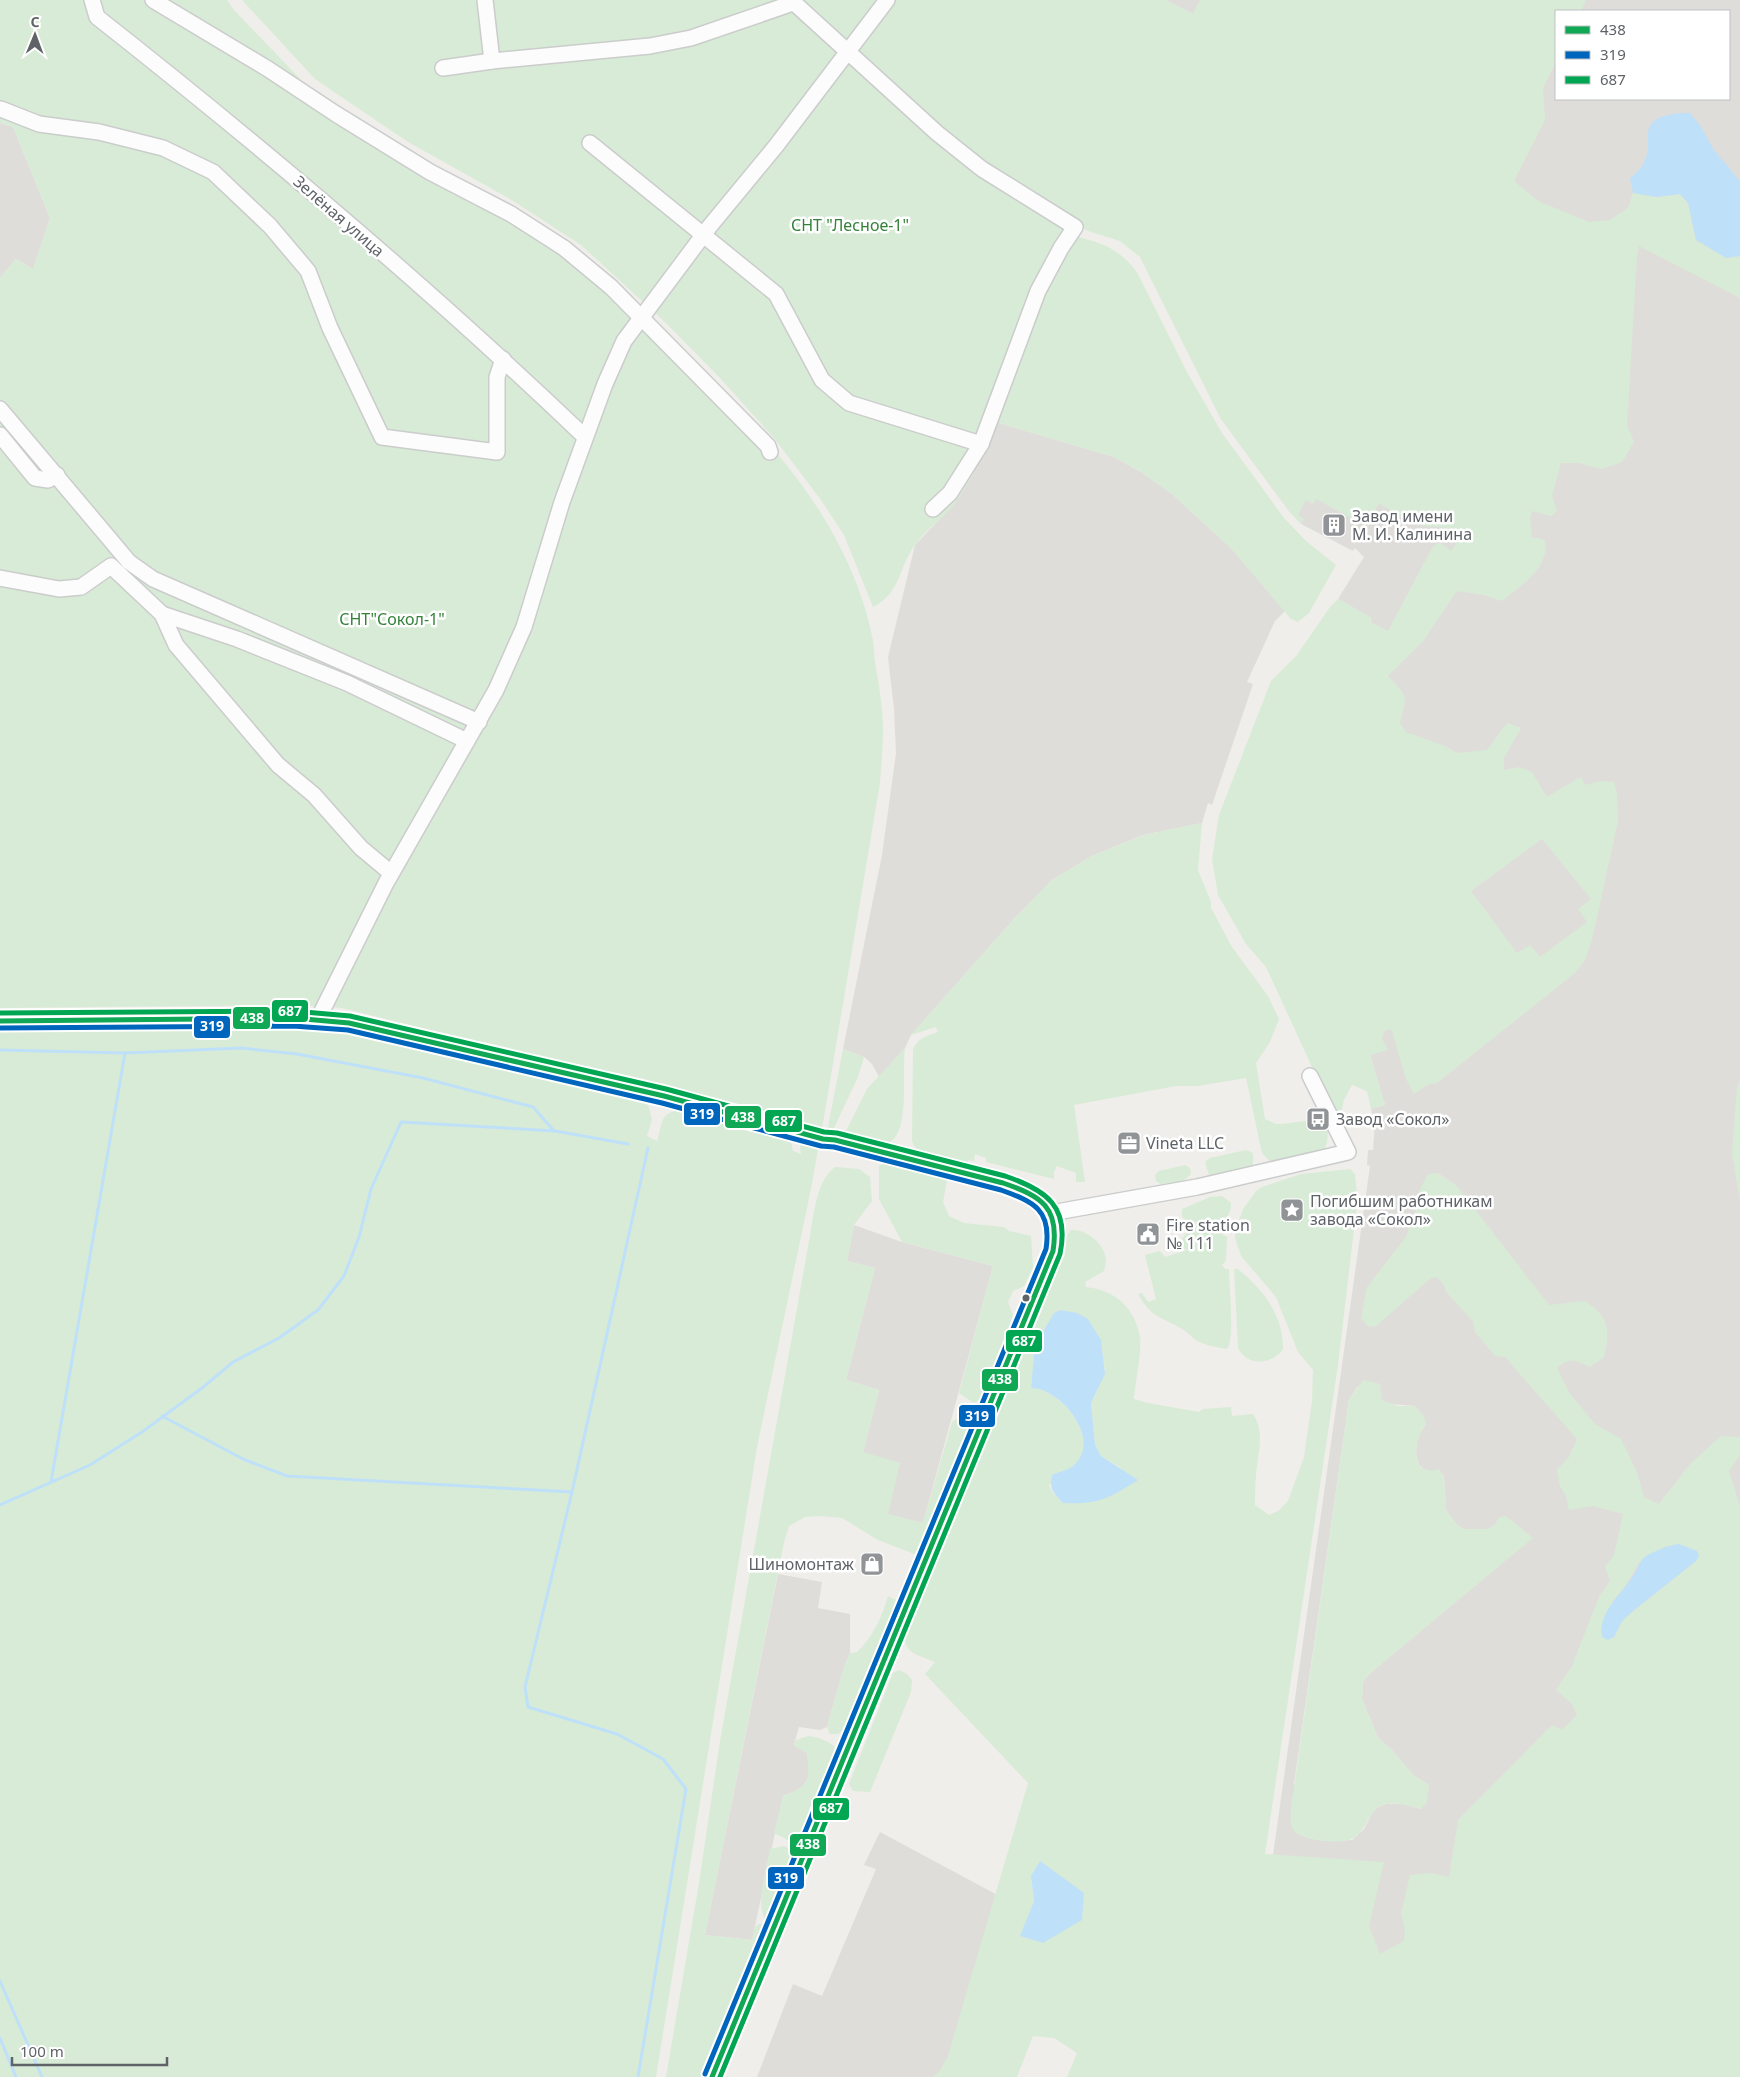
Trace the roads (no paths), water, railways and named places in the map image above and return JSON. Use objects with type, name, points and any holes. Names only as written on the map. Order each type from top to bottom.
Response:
[{"type":"main road","points":[[0,1021],[293,1018],[318,1019],[348,1024],[664,1096],[823,1139],[835,1140],[1003,1183],[1034,1196],[1051,1214],[1056,1232],[1053,1251],[712,2077]]},
{"type":"street","name":"Зелёная улица","points":[[92,0],[98,17],[222,115],[341,216],[503,359],[585,437]]},
{"type":"street","points":[[153,0],[268,69],[430,172],[537,229],[564,248],[611,287],[768,446],[770,452]]},
{"type":"street","points":[[485,0],[492,60]]},
{"type":"street","points":[[443,68],[492,60],[650,46],[691,38],[792,1],[937,133],[982,169],[1076,227],[1061,248],[1038,291],[981,444],[950,493],[933,509]]},
{"type":"street","points":[[318,1019],[391,873],[496,690],[524,627],[562,502],[605,384],[624,341],[704,234],[776,146],[879,4]]},
{"type":"street","points":[[1,110],[39,124],[99,132],[163,148],[213,172],[270,226],[308,271],[330,328],[382,437],[497,452],[496,377],[503,359]]},
{"type":"street","points":[[590,143],[776,294],[822,380],[849,403],[981,444]]},
{"type":"street","points":[[0,409],[58,475],[129,562],[154,579],[479,722]]},
{"type":"street","points":[[0,436],[35,478],[48,480],[58,475]]},
{"type":"street","points":[[0,578],[59,589],[81,587],[111,566],[162,614],[176,645],[278,765],[314,794],[360,848],[391,873]]},
{"type":"street","points":[[162,614],[237,639],[347,683],[467,741]]},
{"type":"street","points":[[1051,1214],[1197,1187],[1348,1152],[1310,1076]]},
{"type":"water","points":[[1690,113],[1700,125],[1714,150],[1740,181],[1740,256],[1726,258],[1696,240],[1688,203],[1680,194],[1657,197],[1633,193],[1630,179],[1641,168],[1645,160],[1648,133],[1653,122],[1664,116]]},
{"type":"water","points":[[1060,1310],[1077,1313],[1088,1319],[1101,1340],[1105,1374],[1091,1403],[1095,1445],[1101,1456],[1138,1480],[1111,1496],[1085,1503],[1063,1503],[1054,1493],[1051,1483],[1052,1475],[1073,1466],[1081,1455],[1084,1443],[1081,1430],[1066,1406],[1043,1390],[1031,1388],[1035,1345],[1054,1313]]},
{"type":"water","points":[[1679,1544],[1697,1551],[1699,1556],[1696,1561],[1622,1621],[1614,1637],[1608,1640],[1602,1637],[1601,1628],[1603,1620],[1611,1604],[1633,1576],[1642,1560],[1658,1550]]},
{"type":"water","points":[[1040,1861],[1084,1893],[1082,1920],[1043,1943],[1020,1936],[1034,1901],[1031,1876]]},
{"type":"waterway","points":[[0,1050],[125,1053],[241,1048],[297,1054],[423,1078],[533,1107],[554,1131]]},
{"type":"waterway","points":[[51,1482],[125,1053]]},
{"type":"waterway","points":[[0,1505],[90,1465],[142,1432],[202,1388],[233,1362],[279,1338],[318,1310],[344,1276],[359,1237],[371,1189],[401,1122],[555,1131],[628,1144]]},
{"type":"waterway","points":[[638,2077],[686,1789],[663,1759],[617,1734],[528,1707],[525,1687],[572,1492],[648,1148]]},
{"type":"waterway","points":[[162,1416],[243,1459],[287,1476],[572,1492]]},
{"type":"waterway","points":[[0,1981],[42,2077]]},
{"type":"waterway","points":[[0,2038],[16,2077]]},
{"type":"place","name":"Завод имени М. И. Калинина","points":[[1334,525]]},
{"type":"place","name":"Завод «Сокол»","points":[[1318,1119]]},
{"type":"place","name":"Vineta LLC","points":[[1129,1143]]},
{"type":"place","name":"Погибшим работникам завода «Сокол»","points":[[1292,1210]]},
{"type":"place","name":"Fire station № 111","points":[[1148,1234]]},
{"type":"place","name":"Шиномонтаж","points":[[872,1564]]},
{"type":"park label","name":"СНТ \"Лесное-1\"","points":[[850,225]]},
{"type":"park label","name":"СНТ\"Сокол-1\"","points":[[392,619]]}]
